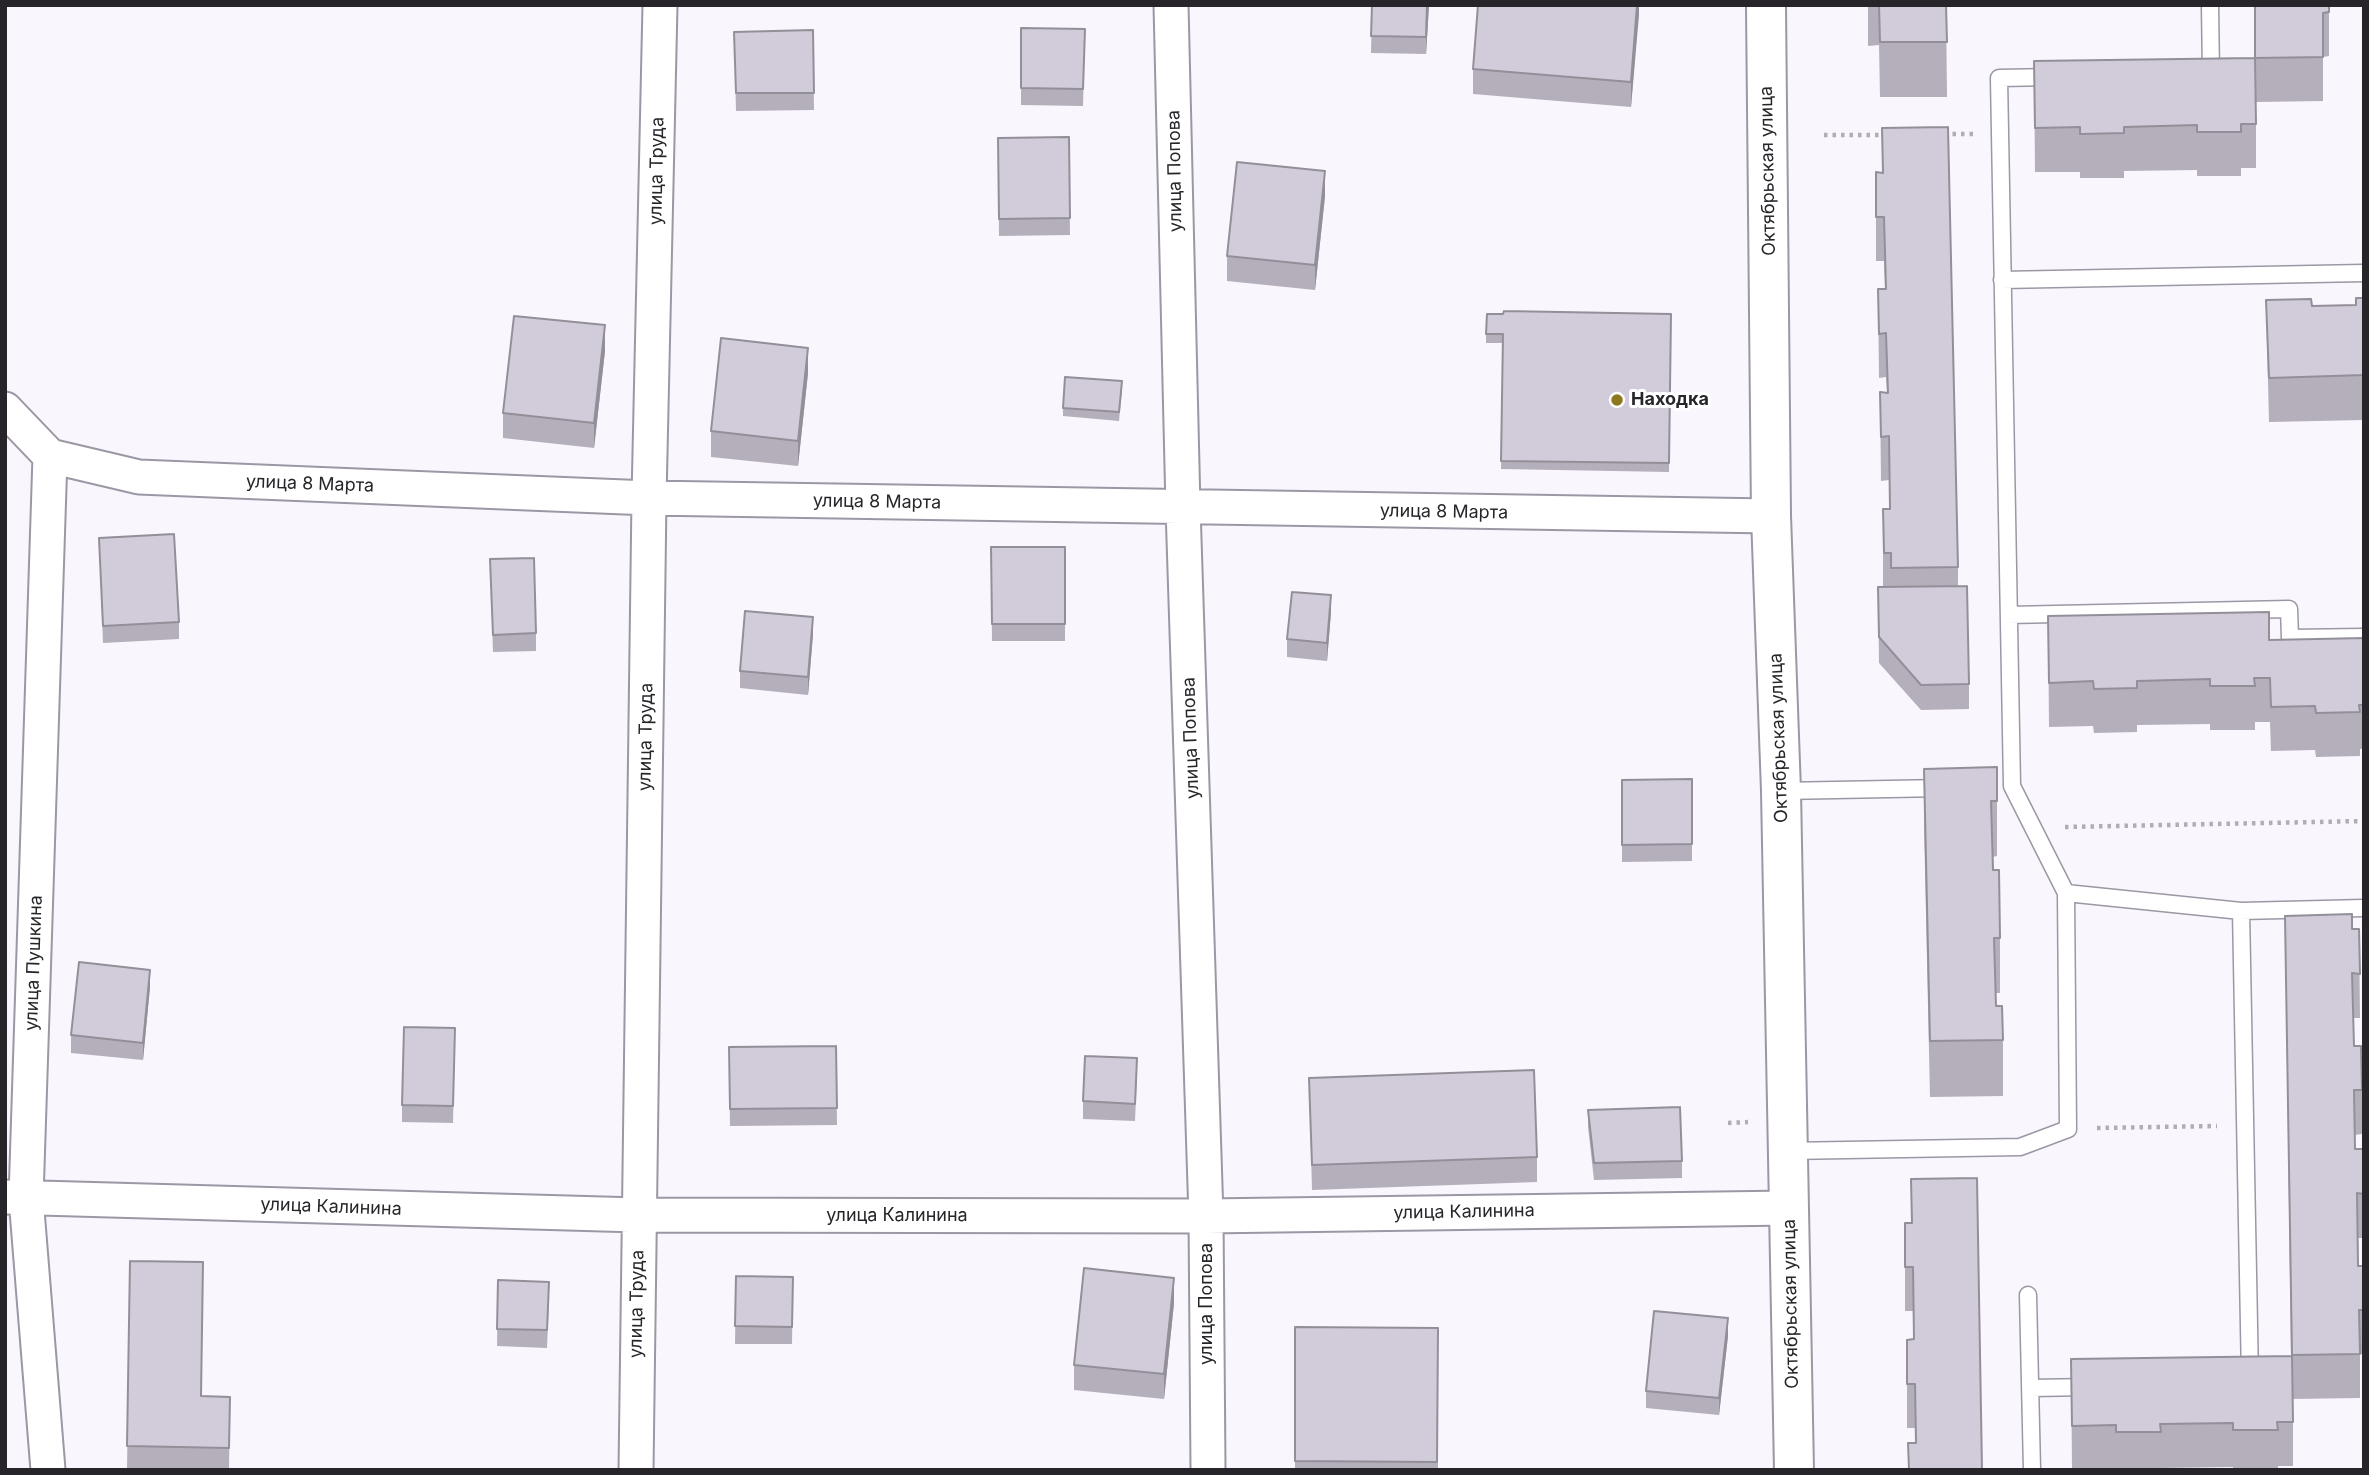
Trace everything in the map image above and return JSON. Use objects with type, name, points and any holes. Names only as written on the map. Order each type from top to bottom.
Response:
[{"type":"main road","name":"Октябрьская улица","points":[[1766,5],[1771,516],[1781,791],[1794,1470]]},
{"type":"street","name":"улица Труда","points":[[636,1470],[649,498],[660,5]]},
{"type":"street","name":"улица Попова","points":[[1171,5],[1183,508],[1206,1216],[1209,1470]]},
{"type":"street","points":[[5,409],[50,456]]},
{"type":"street","name":"улица 8 Марта","points":[[50,456],[139,477],[649,498],[1771,516]]},
{"type":"street","name":"улица Пушкина","points":[[48,1470],[16,1197],[50,456]]},
{"type":"street","name":"улица Калинина","points":[[16,1197],[638,1215],[1206,1216],[1790,1208]]},
{"type":"lane","points":[[2185,75],[2211,74],[2210,5]]},
{"type":"lane","points":[[1788,1152],[2020,1147],[2068,1129],[2066,893],[2033,827],[2006,786],[2009,615],[1998,78],[2065,77]]},
{"type":"lane","points":[[2002,280],[2364,273]]},
{"type":"lane","points":[[2009,615],[2289,609],[2290,638],[2364,637]]},
{"type":"lane","points":[[1781,791],[1959,788]]},
{"type":"lane","points":[[2066,893],[2241,911],[2364,908]]},
{"type":"lane","points":[[2237,1384],[2250,1384],[2241,911]]},
{"type":"lane","points":[[2028,1295],[2032,1470]]},
{"type":"lane","points":[[2030,1388],[2113,1386]]},
{"type":"path","points":[[1932,134],[2000,133]]},
{"type":"path","points":[[1824,135],[1891,135]]},
{"type":"path","points":[[2033,827],[2364,821]]},
{"type":"path","points":[[2068,1129],[2245,1125]]},
{"type":"building","points":[[1372,5],[1427,5],[1426,37],[1371,36]]},
{"type":"building","points":[[1478,5],[1637,5],[1631,82],[1473,69]]},
{"type":"building","points":[[1879,5],[1946,5],[1947,42],[1880,42]]},
{"type":"building","points":[[2255,5],[2329,5],[2329,12],[2323,13],[2323,57],[2255,58]]},
{"type":"building","points":[[1021,28],[1085,29],[1083,89],[1021,88]]},
{"type":"building","points":[[813,30],[814,93],[736,93],[734,32]]},
{"type":"building","points":[[2255,58],[2256,124],[2241,124],[2241,132],[2197,132],[2197,125],[2124,127],[2124,133],[2080,134],[2080,127],[2035,128],[2034,61]]},
{"type":"building","points":[[1948,127],[1958,567],[1891,568],[1891,553],[1884,553],[1883,509],[1890,509],[1889,436],[1881,437],[1880,392],[1888,393],[1886,333],[1879,334],[1878,289],[1886,289],[1884,217],[1876,217],[1876,172],[1883,173],[1882,128]]},
{"type":"building","points":[[1069,137],[1070,218],[999,219],[998,138]]},
{"type":"building","points":[[1237,162],[1325,171],[1315,265],[1227,256]]},
{"type":"building","points":[[2356,298],[2364,298],[2364,375],[2269,378],[2266,300],[2311,299],[2312,306],[2356,305]]},
{"type":"building","points":[[1504,311],[1671,314],[1669,463],[1501,461],[1503,334],[1486,334],[1487,314],[1503,314]]},
{"type":"building","points":[[514,316],[605,325],[594,423],[503,413]]},
{"type":"building","points":[[721,338],[808,348],[798,441],[711,431]]},
{"type":"building","points":[[1065,377],[1122,381],[1119,412],[1063,408]]},
{"type":"building","points":[[174,534],[179,622],[103,626],[99,538]]},
{"type":"building","points":[[991,547],[1065,547],[1065,624],[992,624]]},
{"type":"building","points":[[534,558],[536,633],[493,635],[490,559]]},
{"type":"building","points":[[1967,586],[1969,684],[1921,685],[1879,637],[1878,587]]},
{"type":"building","points":[[1292,592],[1331,595],[1327,643],[1287,639]]},
{"type":"building","points":[[745,611],[813,617],[808,677],[740,671]]},
{"type":"building","points":[[2269,612],[2269,640],[2364,638],[2364,705],[2359,705],[2360,712],[2316,713],[2315,706],[2271,707],[2270,678],[2254,678],[2255,686],[2210,686],[2210,679],[2137,681],[2137,688],[2094,689],[2093,681],[2049,683],[2048,616]]},
{"type":"building","points":[[1997,767],[1997,801],[1991,801],[1993,870],[1999,870],[2000,938],[1994,938],[1996,1006],[2002,1006],[2003,1040],[1930,1041],[1924,769]]},
{"type":"building","points":[[1692,779],[1692,844],[1622,845],[1622,780]]},
{"type":"building","points":[[2352,914],[2352,929],[2359,929],[2360,974],[2352,973],[2354,1046],[2361,1046],[2362,1090],[2354,1090],[2355,1149],[2363,1149],[2364,1194],[2357,1193],[2358,1266],[2364,1266],[2364,1310],[2359,1310],[2360,1354],[2292,1355],[2285,916]]},
{"type":"building","points":[[79,962],[150,970],[143,1043],[71,1035]]},
{"type":"building","points":[[404,1027],[455,1028],[453,1106],[402,1105]]},
{"type":"building","points":[[836,1046],[837,1108],[730,1109],[729,1047]]},
{"type":"building","points":[[1085,1056],[1137,1058],[1135,1104],[1083,1101]]},
{"type":"building","points":[[1534,1070],[1537,1157],[1312,1165],[1309,1078]]},
{"type":"building","points":[[1680,1107],[1682,1161],[1594,1163],[1588,1110]]},
{"type":"building","points":[[1977,1178],[1982,1470],[1909,1470],[1908,1443],[1916,1443],[1915,1384],[1907,1384],[1907,1340],[1914,1339],[1913,1267],[1905,1267],[1905,1223],[1912,1223],[1911,1179]]},
{"type":"building","points":[[130,1261],[203,1262],[201,1396],[230,1397],[229,1448],[127,1446]]},
{"type":"building","points":[[1084,1268],[1174,1278],[1164,1374],[1074,1365]]},
{"type":"building","points":[[736,1276],[793,1277],[792,1327],[735,1326]]},
{"type":"building","points":[[498,1280],[549,1282],[547,1330],[497,1329]]},
{"type":"building","points":[[1654,1311],[1728,1318],[1719,1398],[1646,1391]]},
{"type":"building","points":[[1295,1327],[1438,1328],[1437,1462],[1295,1461]]},
{"type":"building","points":[[2292,1356],[2293,1422],[2277,1422],[2278,1430],[2233,1430],[2233,1423],[2160,1424],[2161,1432],[2116,1432],[2116,1425],[2072,1426],[2071,1359]]},
{"type":"place","name":"Находка","points":[[1617,400]]}]
